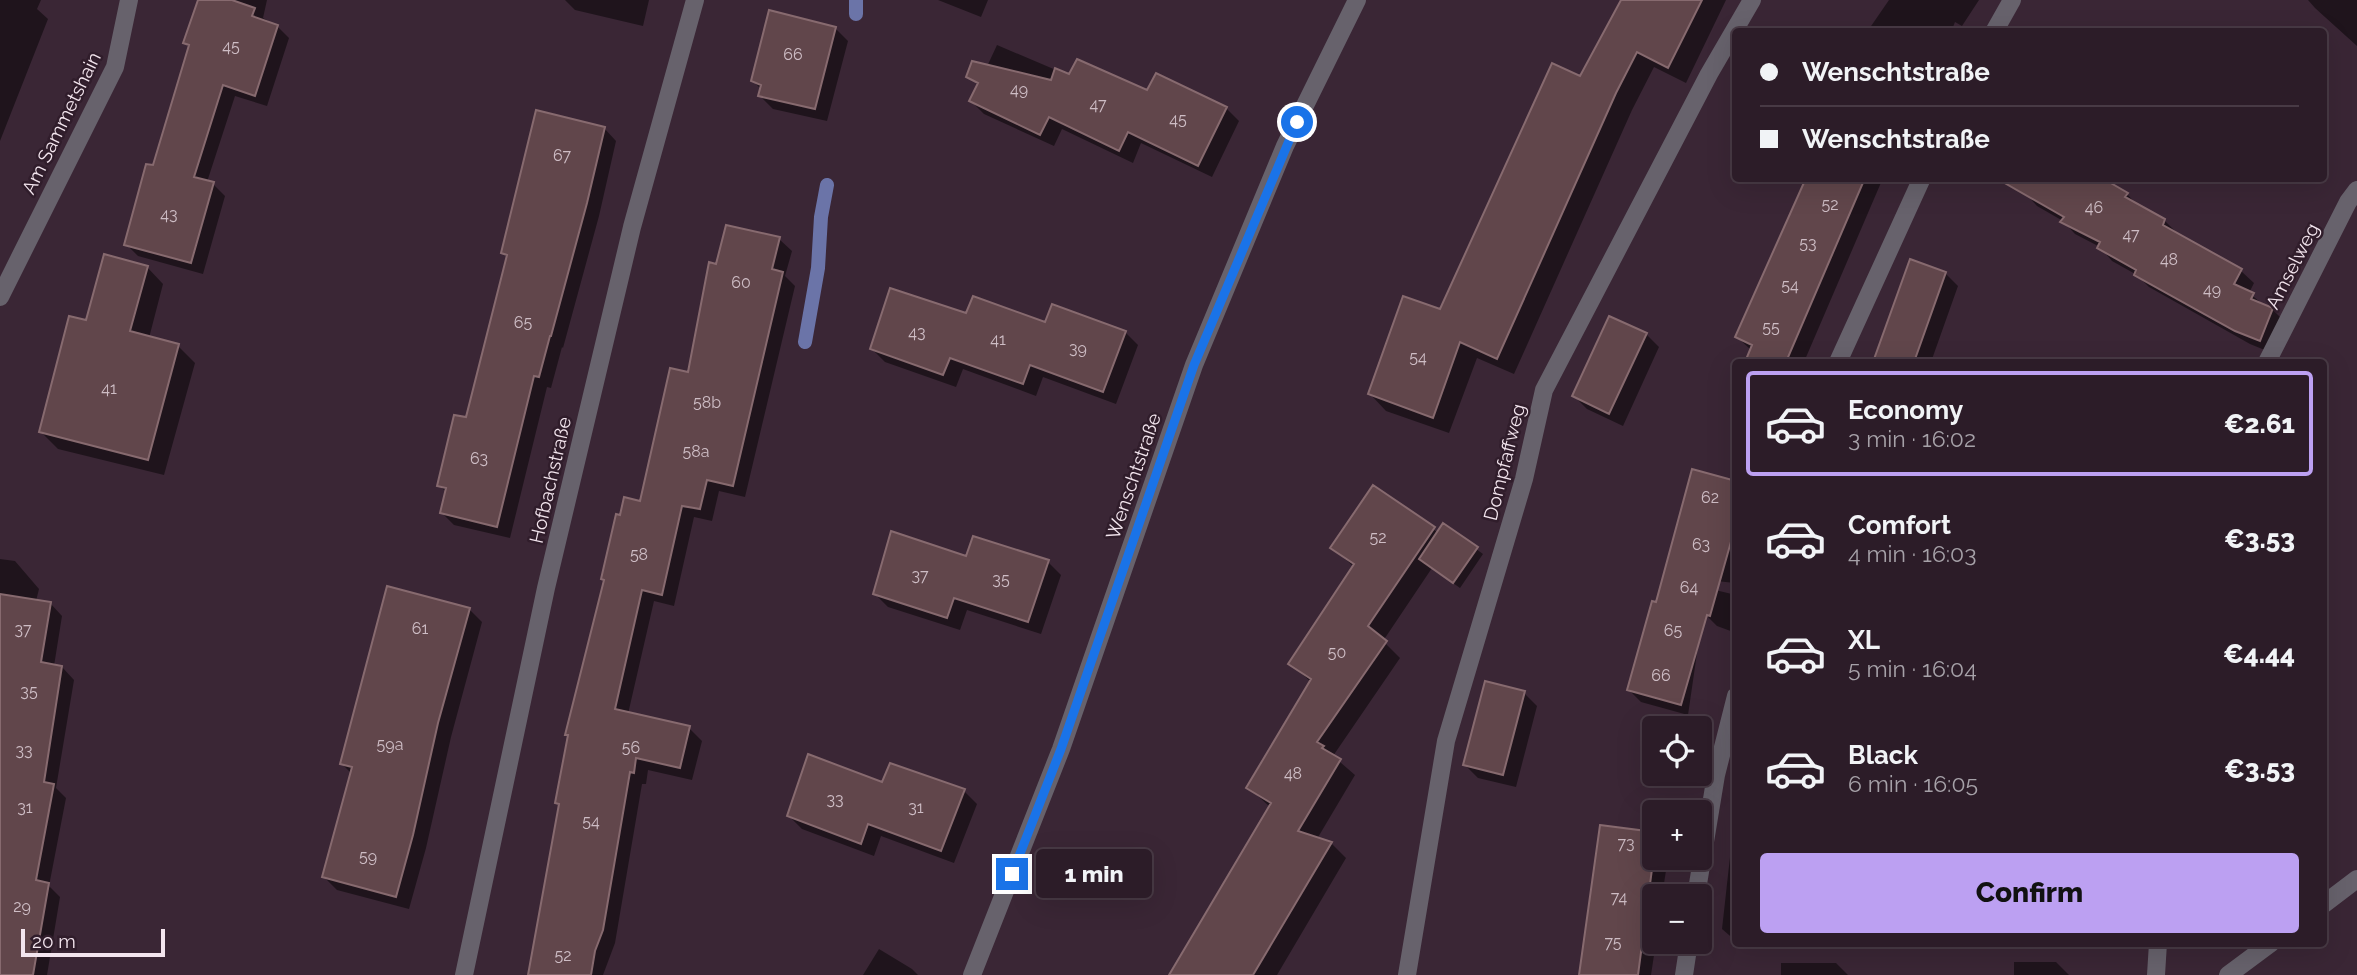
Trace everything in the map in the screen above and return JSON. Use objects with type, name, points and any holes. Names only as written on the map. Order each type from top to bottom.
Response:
[{"type":"street","name":"Am Sammetshain","points":[[0,297],[115,67],[129,0]]},
{"type":"street","name":"Hofbachstraße","points":[[464,975],[558,535],[632,227],[695,0]]},
{"type":"street","name":"Wenschtstraße","points":[[972,975],[1061,749],[1194,365],[1285,146],[1357,0]]},
{"type":"street","name":"Dompfaffweg","points":[[1736,28],[1752,0]]},
{"type":"street","points":[[1995,28],[2012,0]]},
{"type":"street","name":"Dompfaffweg","points":[[1408,975],[1446,741],[1524,479],[1544,390],[1732,34]]},
{"type":"street","points":[[1839,359],[1920,182]]},
{"type":"street","name":"Amselweg","points":[[2269,359],[2348,202],[2357,190]]},
{"type":"street","points":[[1698,884],[1716,775],[1732,712]]},
{"type":"street","points":[[2327,902],[2357,879]]},
{"type":"street","points":[[2156,975],[2158,947]]},
{"type":"street","points":[[2228,975],[2266,947]]},
{"type":"street","points":[[1684,975],[1687,954]]},
{"type":"building","points":[[198,0],[232,0],[255,8],[252,16],[278,25],[255,96],[223,85],[194,177],[214,182],[191,263],[124,245],[146,164],[153,165],[189,45],[183,43]]},
{"type":"building","points":[[1621,0],[1702,0],[1668,68],[1637,52],[1497,359],[1460,342],[1433,418],[1368,394],[1403,296],[1440,309],[1552,63],[1580,76]]},
{"type":"building","points":[[769,10],[836,27],[815,109],[758,96],[761,85],[751,81]]},
{"type":"building","points":[[1077,59],[1147,90],[1156,73],[1227,107],[1198,166],[1128,132],[1119,151],[1049,117],[1040,135],[969,101],[978,83],[966,77],[972,61],[1051,80],[1055,68],[1069,74]]},
{"type":"building","points":[[536,110],[605,127],[551,336],[539,377],[534,376],[497,527],[440,513],[446,488],[437,486],[454,415],[466,417],[507,255],[501,253]]},
{"type":"building","points":[[1804,182],[1863,182],[1787,359],[1746,359],[1752,345],[1735,337]]},
{"type":"building","points":[[2003,182],[2109,182],[2128,193],[2125,197],[2165,219],[2163,225],[2242,269],[2234,284],[2254,293],[2251,299],[2273,308],[2260,341],[2235,331],[2134,275],[2136,270],[2097,248],[2100,242],[2060,222],[2064,217]]},
{"type":"building","points":[[726,225],[780,237],[772,269],[783,272],[733,486],[707,480],[700,509],[682,506],[662,595],[642,590],[615,709],[690,726],[680,768],[636,758],[634,773],[630,772],[603,930],[595,951],[591,975],[528,975],[559,804],[555,803],[568,735],[565,735],[604,580],[601,579],[616,514],[620,515],[624,497],[640,501],[670,368],[688,372],[709,262],[716,264]]},
{"type":"building","points":[[104,254],[148,266],[130,331],[179,344],[148,460],[39,432],[69,316],[86,320]]},
{"type":"building","points":[[1910,259],[1946,272],[1915,359],[1874,359]]},
{"type":"building","points":[[890,288],[966,313],[973,296],[1045,322],[1052,304],[1126,331],[1103,392],[1030,365],[1023,384],[950,358],[943,375],[870,349]]},
{"type":"building","points":[[1609,316],[1647,333],[1609,414],[1572,396]]},
{"type":"building","points":[[1692,469],[1732,480],[1732,538],[1681,705],[1627,690],[1652,601],[1656,602]]},
{"type":"building","points":[[1373,485],[1435,527],[1368,626],[1387,641],[1317,742],[1341,759],[1298,831],[1332,842],[1253,975],[1169,975],[1271,803],[1246,788],[1311,679],[1288,664],[1354,564],[1330,548]]},
{"type":"building","points":[[1443,523],[1478,547],[1453,583],[1419,559]]},
{"type":"building","points":[[891,531],[966,556],[973,536],[1049,560],[1028,622],[954,598],[947,618],[873,594]]},
{"type":"building","points":[[387,586],[470,608],[438,723],[396,897],[322,877],[352,767],[340,764]]},
{"type":"building","points":[[0,594],[51,602],[41,662],[62,666],[44,782],[54,784],[36,880],[49,883],[33,975],[0,975]]},
{"type":"building","points":[[1485,681],[1525,691],[1503,775],[1463,765]]},
{"type":"building","points":[[808,754],[882,782],[890,763],[965,789],[941,851],[868,824],[861,844],[787,816]]},
{"type":"building","points":[[1600,825],[1642,830],[1642,870],[1652,870],[1650,884],[1642,884],[1642,945],[1638,975],[1579,975]]},
{"type":"waterway","points":[[856,0],[856,14]]},
{"type":"waterway","points":[[805,342],[818,268],[821,217],[827,185]]},
{"type":"route","points":[[1012,874],[1061,749],[1194,365],[1297,122]]}]
